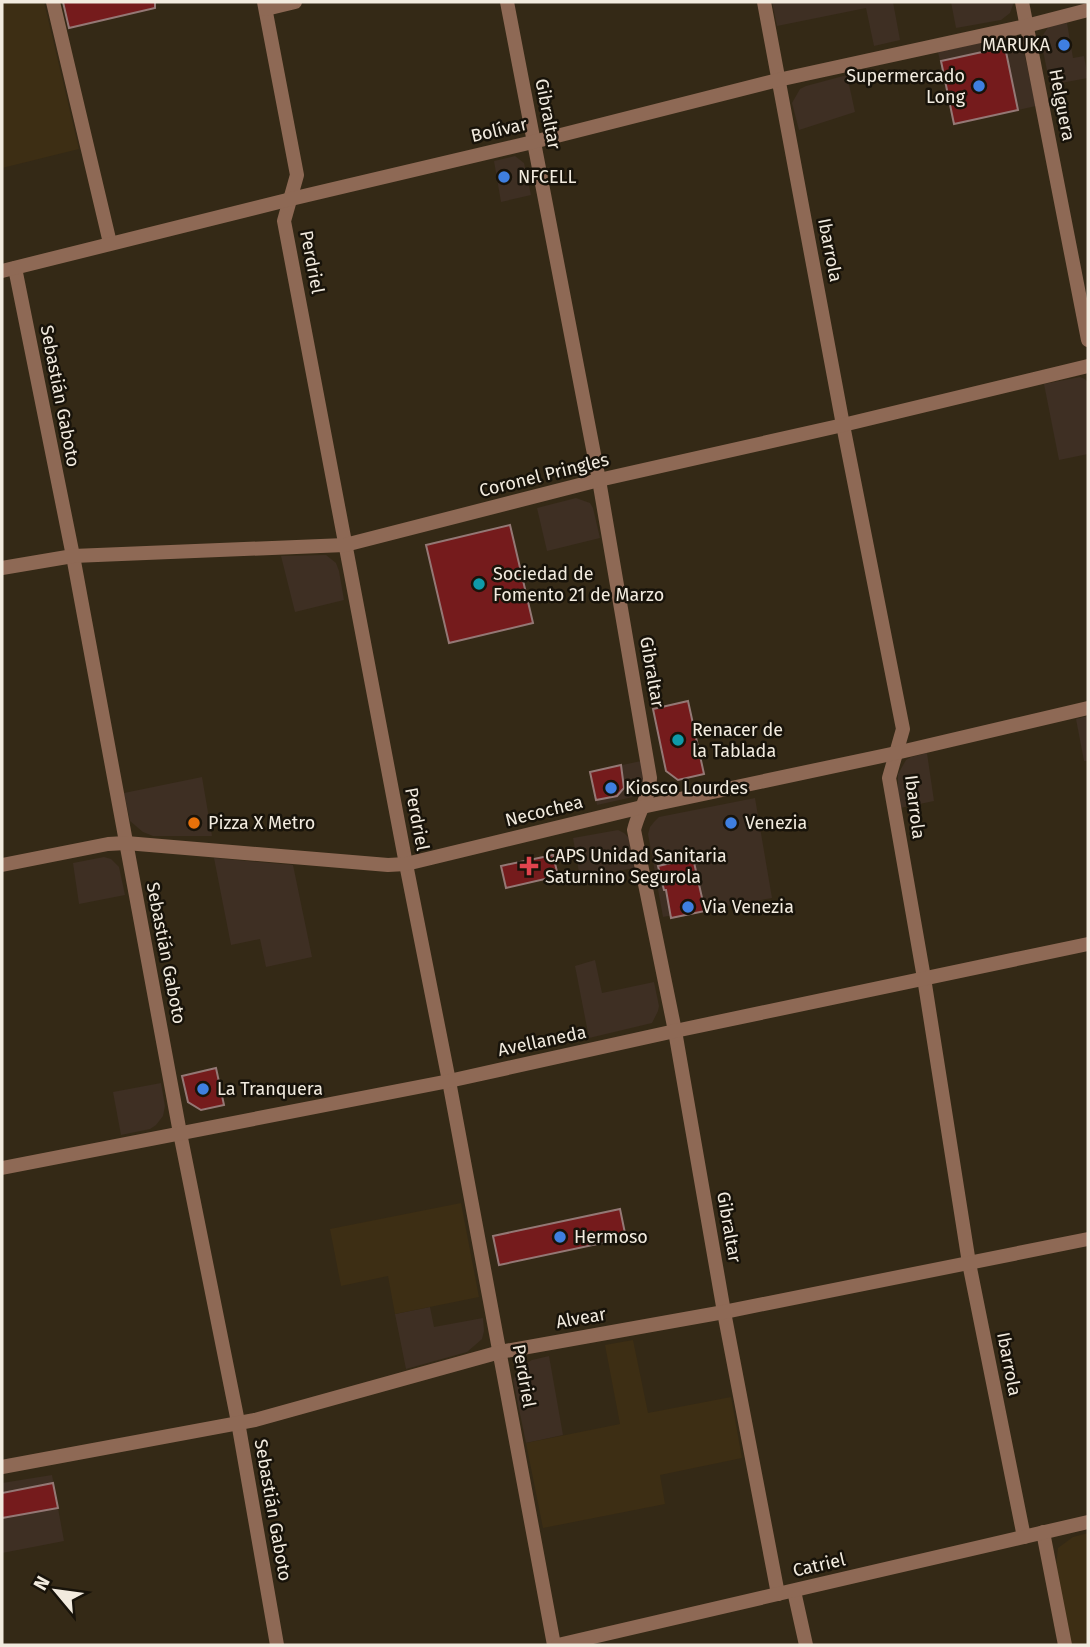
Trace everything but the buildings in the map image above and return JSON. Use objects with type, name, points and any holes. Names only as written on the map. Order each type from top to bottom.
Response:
[{"type":"street","points":[[52,2],[110,243]]},
{"type":"street","points":[[265,5],[295,2]]},
{"type":"street","name":"Gibraltar","points":[[507,2],[599,480],[650,778],[650,789],[634,830],[675,1031],[724,1312],[778,1594]]},
{"type":"street","name":"Ibarrola","points":[[764,2],[903,729],[889,778],[969,1263],[1024,1537]]},
{"type":"street","name":"Helguera","points":[[1022,2],[1088,340]]},
{"type":"street","name":"Perdriel","points":[[265,5],[297,175],[284,221],[556,1645]]},
{"type":"street","name":"Bolívar","points":[[8,269],[778,80],[1088,10]]},
{"type":"street","name":"Sebastián Gaboto","points":[[8,269],[73,556],[180,1133],[238,1422],[277,1645]]},
{"type":"street","name":"Coronel Pringles","points":[[2,568],[73,556],[345,545],[599,480],[1088,366]]},
{"type":"street","name":"Necochea","points":[[2,865],[108,844],[126,843],[388,865],[406,864],[642,807],[896,753],[1088,708]]},
{"type":"street","name":"Avellaneda","points":[[2,1168],[450,1081],[1088,944]]},
{"type":"street","name":"Alvear","points":[[2,1467],[255,1420],[500,1352],[724,1312],[1088,1239]]},
{"type":"street","name":"Catriel","points":[[556,1645],[1088,1522]]},
{"type":"street","points":[[1043,1532],[1065,1645]]},
{"type":"street","points":[[794,1591],[806,1645]]},
{"type":"shaded area","points":[[2,2],[44,2],[79,149],[2,168]]},
{"type":"shaded area","points":[[772,2],[893,2],[900,40],[874,46],[866,8],[777,26]]},
{"type":"shaded area","points":[[951,2],[1014,2],[1010,13],[1001,20],[956,28]]},
{"type":"shaded area","points":[[1067,23],[1073,58],[1084,56],[1088,78],[1050,85],[1041,41],[1049,26]]},
{"type":"shaded area","name":"Supermercado Long","points":[[1013,37],[1022,43],[1036,106],[954,124],[938,52]]},
{"type":"shaded area","points":[[847,75],[855,112],[799,130],[792,103],[800,89]]},
{"type":"shaded area","points":[[515,156],[524,163],[531,195],[501,202],[494,161]]},
{"type":"shaded area","points":[[1080,377],[1088,383],[1088,454],[1059,460],[1044,384]]},
{"type":"shaded area","points":[[576,498],[590,503],[593,508],[600,538],[547,551],[537,508]]},
{"type":"shaded area","points":[[326,555],[336,563],[344,600],[295,612],[281,556]]},
{"type":"shaded area","points":[[1088,716],[1088,761],[1084,761],[1076,719]]},
{"type":"shaded area","points":[[927,753],[934,801],[900,808],[898,774],[906,760]]},
{"type":"shaded area","points":[[641,761],[644,777],[641,789],[633,797],[597,805],[590,772]]},
{"type":"shaded area","points":[[202,777],[212,836],[153,836],[143,832],[130,821],[124,793]]},
{"type":"shaded area","points":[[755,798],[772,898],[663,917],[648,834],[650,827],[659,817]]},
{"type":"shaded area","points":[[618,830],[629,838],[634,868],[580,878],[573,838]]},
{"type":"shaded area","points":[[104,857],[111,859],[119,867],[125,895],[79,904],[73,863]]},
{"type":"shaded area","points":[[214,858],[293,865],[312,957],[266,967],[260,939],[231,945]]},
{"type":"shaded area","points":[[595,960],[602,993],[654,982],[659,1006],[652,1023],[589,1038],[575,966]]},
{"type":"shaded area","points":[[161,1083],[165,1106],[163,1116],[150,1129],[121,1135],[113,1092]]},
{"type":"shaded area","points":[[461,1203],[479,1297],[395,1314],[388,1276],[341,1286],[330,1229]]},
{"type":"shaded area","points":[[430,1307],[434,1327],[483,1318],[482,1339],[467,1352],[406,1369],[395,1314]]},
{"type":"shaded area","points":[[633,1340],[648,1413],[731,1397],[742,1458],[660,1475],[665,1504],[543,1528],[526,1443],[620,1424],[605,1345]]},
{"type":"shaded area","points":[[549,1356],[563,1435],[526,1443],[513,1380],[525,1364]]},
{"type":"shaded area","points":[[52,1475],[64,1541],[2,1553],[2,1483]]},
{"type":"shaded area","points":[[1088,1533],[1088,1645],[1071,1645],[1056,1566],[1058,1548],[1073,1537]]},
{"type":"place","name":"MARUKA","points":[[1064,45]]},
{"type":"place","name":"Supermercado Long","points":[[979,86]]},
{"type":"place","name":"NFCELL","points":[[504,177]]},
{"type":"place","name":"Sociedad de Fomento 21 de Marzo","points":[[479,584]]},
{"type":"place","name":"Renacer de la Tablada","points":[[678,740]]},
{"type":"place","name":"Kiosco Lourdes","points":[[611,788]]},
{"type":"place","name":"Pizza X Metro","points":[[194,823]]},
{"type":"place","name":"Venezia","points":[[731,823]]},
{"type":"place","name":"CAPS Unidad Sanitaria Saturnino Segurola","points":[[529,866]]},
{"type":"place","name":"Via Venezia","points":[[688,907]]},
{"type":"place","name":"La Tranquera","points":[[203,1089]]},
{"type":"place","name":"Hermoso","points":[[560,1237]]}]
